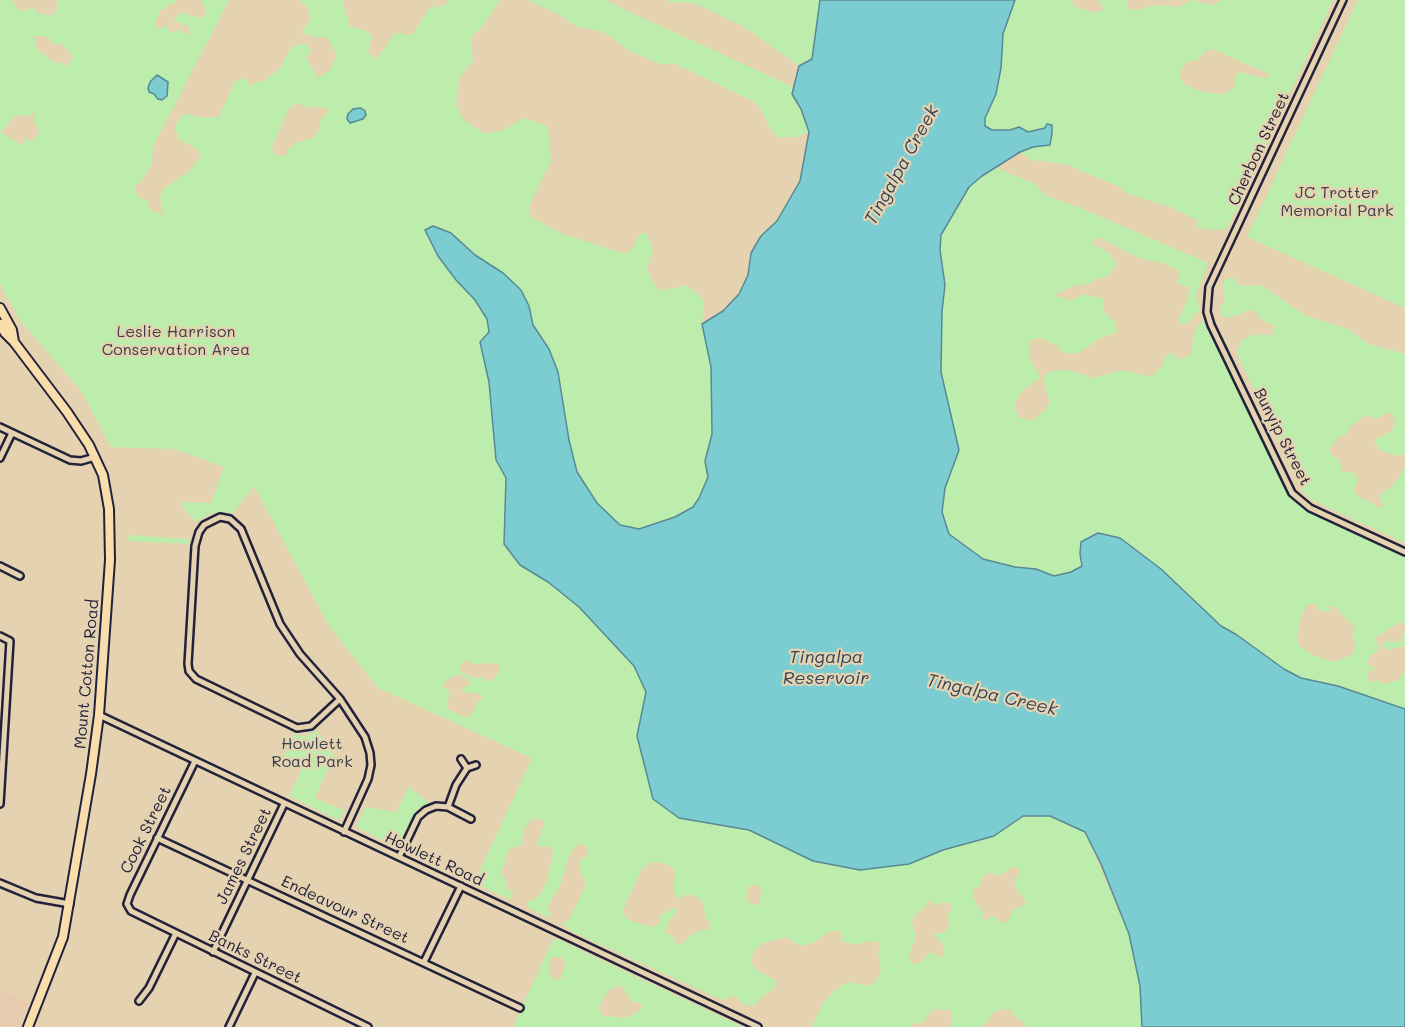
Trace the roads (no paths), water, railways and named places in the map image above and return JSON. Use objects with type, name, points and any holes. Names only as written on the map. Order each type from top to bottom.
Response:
[{"type":"main road","name":"Mount Cotton Road","points":[[0,308],[12,330],[14,342]]},
{"type":"main road","name":"Mount Cotton Road","points":[[0,324],[4,333],[14,342],[67,412],[96,457],[107,499],[110,535],[99,716],[70,904],[60,948],[28,1027]]},
{"type":"street","name":"Cherbon Street","points":[[1207,312],[1209,287],[1343,0]]},
{"type":"street","name":"Bunyip Street","points":[[1207,312],[1211,325],[1292,493],[1310,508],[1405,552]]},
{"type":"street","points":[[0,427],[71,460],[81,461],[96,457]]},
{"type":"street","points":[[0,458],[12,433]]},
{"type":"street","points":[[340,699],[311,726],[297,728],[196,679],[189,671],[195,546],[199,532],[204,525],[220,517],[230,519],[241,529],[280,624],[300,654],[340,699],[365,737],[371,765],[368,779],[344,832]]},
{"type":"street","points":[[0,566],[20,576]]},
{"type":"street","points":[[0,636],[10,641],[3,712],[0,804]]},
{"type":"street","name":"Howlett Road","points":[[99,716],[759,1027]]},
{"type":"street","points":[[461,759],[467,768]]},
{"type":"street","name":"Cook Street","points":[[131,911],[127,904],[130,895],[195,761]]},
{"type":"street","points":[[448,807],[456,785],[467,768],[476,765]]},
{"type":"street","name":"James Street","points":[[213,952],[284,804]]},
{"type":"street","points":[[399,857],[418,817],[426,810],[436,806],[448,807],[471,819]]},
{"type":"street","points":[[464,814],[469,807]]},
{"type":"street","name":"Endeavour Street","points":[[157,838],[520,1008]]},
{"type":"street","points":[[0,883],[36,898],[70,904]]},
{"type":"street","points":[[424,962],[460,886]]},
{"type":"street","name":"Banks Street","points":[[131,911],[368,1027]]},
{"type":"street","points":[[139,1000],[149,988],[176,933]]},
{"type":"street","points":[[229,1027],[255,973]]},
{"type":"water","name":"Tingalpa Reservoir","points":[[820,0],[1015,0],[1003,34],[1001,68],[996,94],[985,118],[985,126],[992,130],[1010,130],[1019,127],[1028,132],[1045,128],[1047,124],[1052,125],[1052,133],[1050,145],[1033,147],[1020,152],[969,187],[941,235],[940,250],[945,285],[942,311],[941,372],[959,450],[945,488],[942,512],[949,534],[983,559],[1015,567],[1036,569],[1054,576],[1071,572],[1082,566],[1081,542],[1098,533],[1120,538],[1161,569],[1221,626],[1284,669],[1301,678],[1338,686],[1405,709],[1405,1027],[1142,1027],[1140,986],[1129,934],[1101,864],[1085,832],[1050,816],[1023,816],[994,836],[943,850],[909,864],[860,870],[813,861],[749,830],[679,818],[653,799],[637,736],[646,692],[634,666],[579,607],[548,582],[520,565],[504,544],[506,478],[496,460],[489,382],[480,342],[489,332],[487,319],[475,300],[438,256],[425,230],[433,226],[451,233],[475,255],[503,273],[521,290],[529,306],[533,325],[549,349],[558,372],[569,440],[577,472],[597,503],[620,525],[639,529],[675,517],[693,507],[708,477],[705,461],[712,434],[711,367],[702,324],[723,311],[739,294],[748,275],[751,253],[761,236],[777,221],[800,181],[809,132],[801,109],[792,94],[799,66],[812,59]]},
{"type":"water","points":[[157,75],[168,82],[167,96],[162,100],[149,92],[148,88]]},
{"type":"water","points":[[361,108],[366,115],[363,119],[350,123],[347,119],[348,114],[353,109]]},
{"type":"water label","name":"Tingalpa Creek","points":[[902,165]]},
{"type":"water label","name":"Tingalpa Creek","points":[[992,695]]},
{"type":"park label","name":"JC Trotter Memorial Park","points":[[1337,202]]},
{"type":"park label","name":"Leslie Harrison Conservation Area","points":[[176,341]]},
{"type":"park label","name":"Howlett Road Park","points":[[312,753]]}]
